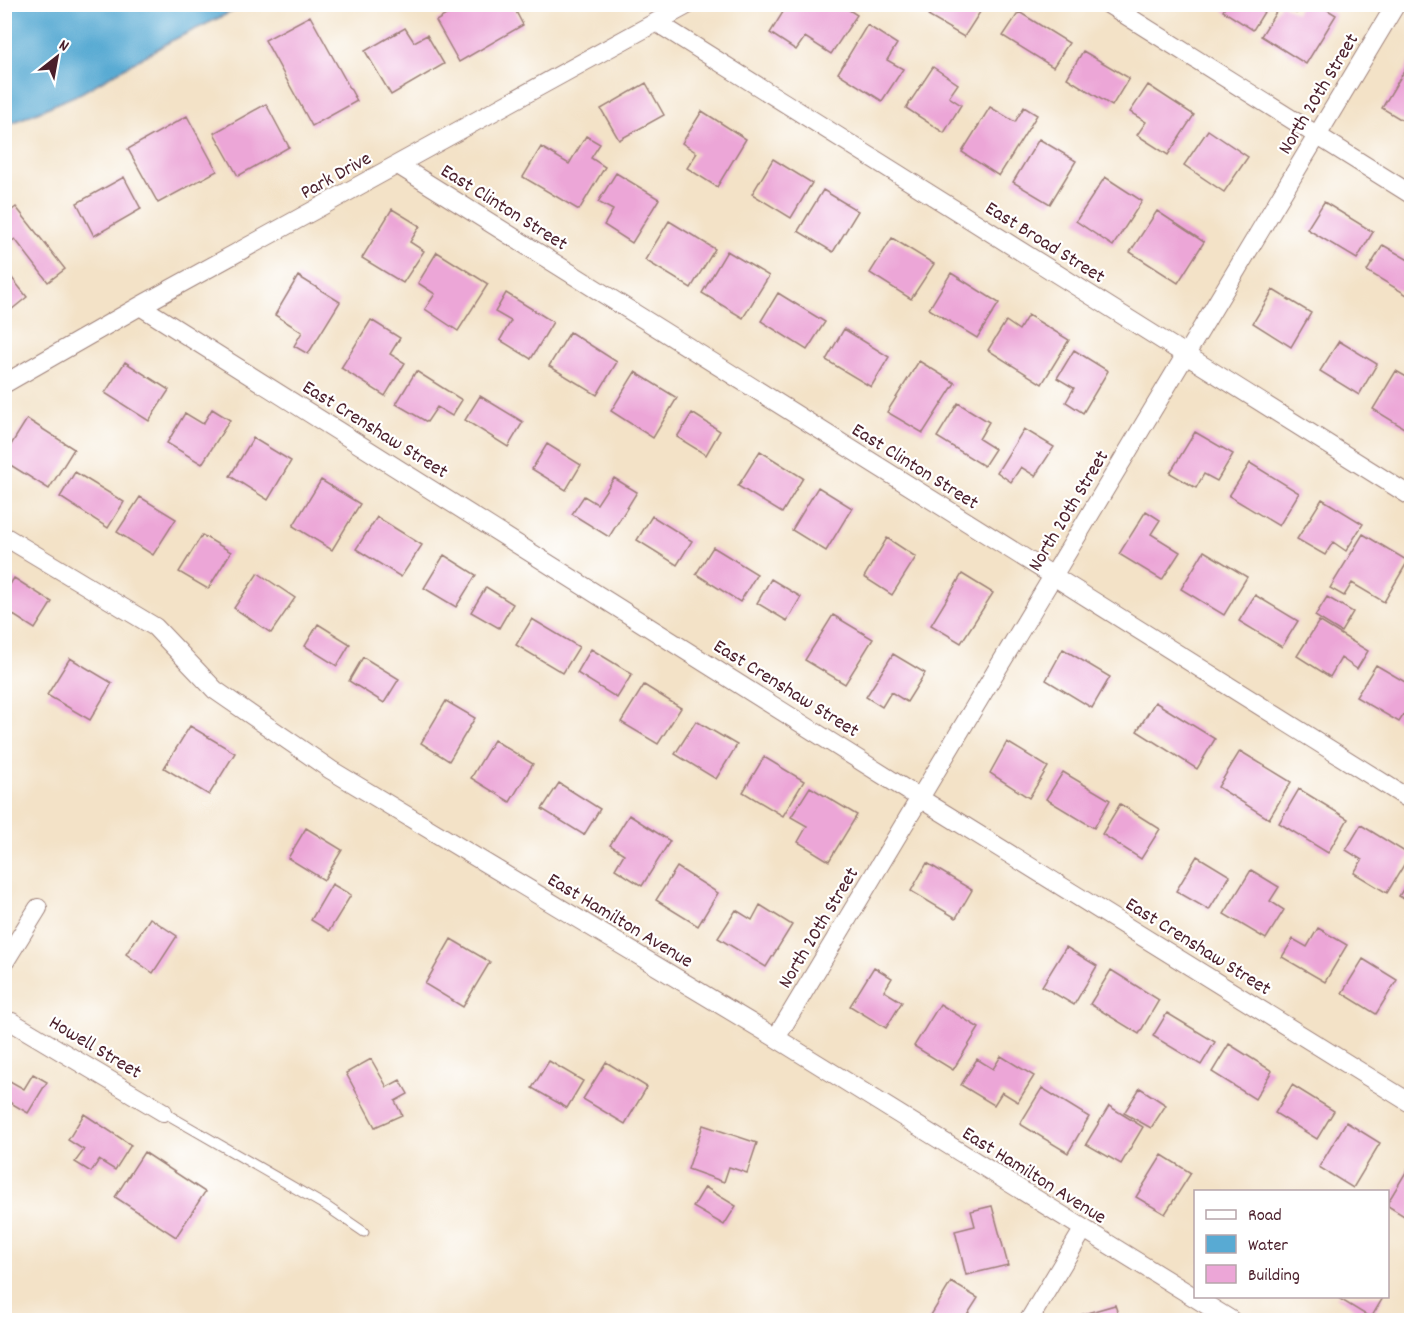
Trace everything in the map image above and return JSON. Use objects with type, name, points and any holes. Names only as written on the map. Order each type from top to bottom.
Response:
[{"type":"street","name":"Park Drive","points":[[4,384],[140,306],[689,4]]},
{"type":"street","points":[[1108,4],[1412,195]]},
{"type":"street","name":"North 20th Street","points":[[776,1038],[1396,4]]},
{"type":"street","name":"East Broad Street","points":[[657,22],[1412,497]]},
{"type":"street","name":"East Clinton Street","points":[[398,165],[1053,578],[1412,801]]},
{"type":"street","name":"East Crenshaw Street","points":[[140,306],[921,799],[1412,1104]]},
{"type":"street","name":"East Hamilton Avenue","points":[[4,536],[155,627],[215,690],[331,770],[776,1038],[1194,1298]]},
{"type":"street","points":[[4,963],[38,908]]},
{"type":"street","name":"Howell Street","points":[[4,1022],[12,1022],[163,1112]]},
{"type":"street","points":[[1029,1320],[1083,1230]]},
{"type":"street","name":"East Hamilton Avenue","points":[[1195,1298],[1231,1320]]},
{"type":"lane","points":[[163,1112],[326,1206],[364,1232]]},
{"type":"water","points":[[5,4],[246,5],[171,41],[81,93],[5,126]]},
{"type":"building","points":[[447,4],[512,4],[523,25],[459,62],[436,21],[451,12]]},
{"type":"building","points":[[788,4],[840,4],[857,15],[831,54],[805,37],[796,50],[770,33]]},
{"type":"building","points":[[1227,4],[1269,4],[1253,30],[1223,11]]},
{"type":"building","points":[[1281,4],[1296,13],[1301,4],[1318,4],[1336,15],[1306,64],[1261,36]]},
{"type":"building","points":[[935,5],[975,5],[982,9],[964,37],[928,16]]},
{"type":"building","points":[[1019,12],[1069,43],[1053,67],[1003,36]]},
{"type":"building","points":[[310,16],[357,101],[312,126],[265,40]]},
{"type":"building","points":[[867,25],[897,44],[887,60],[903,69],[882,101],[838,73]]},
{"type":"building","points":[[405,28],[414,42],[427,35],[444,64],[391,95],[365,51]]},
{"type":"building","points":[[1083,51],[1129,78],[1112,106],[1067,78]]},
{"type":"building","points":[[1412,58],[1412,126],[1382,108]]},
{"type":"building","points":[[933,67],[958,84],[949,97],[961,105],[944,133],[906,108]]},
{"type":"building","points":[[646,83],[664,115],[619,140],[601,109]]},
{"type":"building","points":[[1148,85],[1194,115],[1168,155],[1137,135],[1146,122],[1130,112]]},
{"type":"building","points":[[266,104],[289,147],[238,176],[214,133]]},
{"type":"building","points":[[990,107],[1015,122],[1024,107],[1037,115],[999,176],[962,152]]},
{"type":"building","points":[[702,111],[746,139],[717,187],[687,168],[697,153],[682,143]]},
{"type":"building","points":[[187,116],[217,171],[158,203],[128,149]]},
{"type":"building","points":[[1208,130],[1248,157],[1224,192],[1184,165]]},
{"type":"building","points":[[586,136],[600,144],[591,158],[605,167],[579,210],[523,177],[541,147],[569,164]]},
{"type":"building","points":[[1039,139],[1076,161],[1050,204],[1013,182]]},
{"type":"building","points":[[773,159],[812,183],[791,218],[752,194]]},
{"type":"building","points":[[616,173],[659,199],[632,243],[604,225],[613,210],[598,202]]},
{"type":"building","points":[[124,177],[141,209],[94,236],[77,203]]},
{"type":"building","points":[[1105,177],[1142,201],[1113,246],[1076,221]]},
{"type":"building","points":[[823,190],[858,211],[833,252],[798,231]]},
{"type":"building","points":[[1324,202],[1373,232],[1357,259],[1307,229]]},
{"type":"building","points":[[16,207],[65,269],[48,282],[15,239],[4,247],[4,216]]},
{"type":"building","points":[[392,209],[420,226],[410,242],[424,251],[403,283],[362,258]]},
{"type":"building","points":[[1157,211],[1204,242],[1178,283],[1130,252]]},
{"type":"building","points":[[669,221],[715,249],[691,288],[645,260]]},
{"type":"building","points":[[892,238],[934,264],[911,299],[870,273]]},
{"type":"building","points":[[1383,245],[1412,262],[1412,298],[1367,271]]},
{"type":"building","points":[[727,251],[769,276],[743,318],[702,293]]},
{"type":"building","points":[[437,252],[488,284],[458,331],[425,309],[435,294],[418,283]]},
{"type":"building","points":[[4,268],[27,297],[11,310],[4,302]]},
{"type":"building","points":[[951,273],[999,303],[977,338],[929,309]]},
{"type":"building","points":[[298,276],[340,302],[308,354],[294,346],[302,332],[275,315]]},
{"type":"building","points":[[1273,290],[1311,313],[1291,347],[1253,323]]},
{"type":"building","points":[[506,293],[553,322],[531,359],[500,340],[511,321],[495,312]]},
{"type":"building","points":[[778,293],[825,322],[807,350],[761,321]]},
{"type":"building","points":[[1028,315],[1069,340],[1042,384],[988,350],[1006,321],[1019,330]]},
{"type":"building","points":[[371,320],[400,338],[390,354],[405,363],[385,396],[341,368]]},
{"type":"building","points":[[844,329],[889,357],[871,387],[826,360]]},
{"type":"building","points":[[570,332],[617,362],[597,395],[549,366]]},
{"type":"building","points":[[1339,341],[1377,364],[1359,395],[1320,371]]},
{"type":"building","points":[[1074,350],[1108,371],[1083,413],[1066,402],[1074,388],[1057,378]]},
{"type":"building","points":[[919,361],[955,383],[923,433],[887,412]]},
{"type":"building","points":[[125,362],[169,390],[149,421],[105,393]]},
{"type":"building","points":[[416,371],[462,400],[452,416],[437,407],[427,422],[396,404]]},
{"type":"building","points":[[1396,371],[1412,380],[1412,433],[1373,409]]},
{"type":"building","points":[[635,372],[677,398],[653,438],[611,411]]},
{"type":"building","points":[[480,396],[523,422],[508,447],[465,420]]},
{"type":"building","points":[[958,403],[989,422],[979,439],[995,449],[984,466],[937,437]]},
{"type":"building","points":[[212,409],[230,420],[202,464],[167,443],[185,413],[203,424]]},
{"type":"building","points":[[692,413],[720,431],[706,455],[677,437]]},
{"type":"building","points":[[27,419],[74,449],[49,489],[4,461],[4,456]]},
{"type":"building","points":[[1024,429],[1054,447],[1035,476],[1021,467],[1011,482],[997,472]]},
{"type":"building","points":[[1195,432],[1233,454],[1217,481],[1204,474],[1196,488],[1170,473]]},
{"type":"building","points":[[253,438],[291,461],[268,500],[230,476]]},
{"type":"building","points":[[547,444],[581,465],[566,490],[532,469]]},
{"type":"building","points":[[760,451],[803,478],[782,513],[738,486]]},
{"type":"building","points":[[1250,463],[1299,493],[1279,526],[1229,496]]},
{"type":"building","points":[[75,472],[124,502],[108,528],[60,497]]},
{"type":"building","points":[[614,478],[637,492],[609,537],[572,514],[584,496],[597,504]]},
{"type":"building","points":[[321,480],[360,504],[332,550],[293,526]]},
{"type":"building","points":[[818,487],[852,508],[826,551],[792,530]]},
{"type":"building","points":[[140,497],[176,519],[153,555],[117,532]]},
{"type":"building","points":[[1322,499],[1363,524],[1346,551],[1333,542],[1325,555],[1297,539]]},
{"type":"building","points":[[1146,511],[1160,520],[1151,534],[1180,552],[1162,580],[1119,554]]},
{"type":"building","points":[[652,516],[692,541],[677,565],[637,540]]},
{"type":"building","points":[[377,517],[422,545],[401,577],[356,549]]},
{"type":"building","points":[[1363,534],[1408,561],[1384,602],[1352,583],[1344,596],[1330,588]]},
{"type":"building","points":[[202,535],[231,552],[208,589],[179,572]]},
{"type":"building","points":[[887,538],[916,557],[892,595],[864,577]]},
{"type":"building","points":[[713,547],[757,574],[740,602],[696,574]]},
{"type":"building","points":[[1204,551],[1247,577],[1224,615],[1181,589]]},
{"type":"building","points":[[444,555],[476,575],[456,607],[424,588]]},
{"type":"building","points":[[258,573],[295,598],[271,633],[234,608]]},
{"type":"building","points":[[962,574],[993,593],[961,643],[931,625]]},
{"type":"building","points":[[14,578],[52,602],[35,629],[4,609],[4,594]]},
{"type":"building","points":[[771,579],[801,597],[787,621],[757,603]]},
{"type":"building","points":[[486,587],[513,604],[499,628],[471,612]]},
{"type":"building","points":[[1255,595],[1298,621],[1282,647],[1239,621]]},
{"type":"building","points":[[1327,597],[1353,612],[1341,632],[1315,616]]},
{"type":"building","points":[[833,615],[873,639],[845,684],[805,660]]},
{"type":"building","points":[[532,619],[579,647],[563,673],[516,645]]},
{"type":"building","points":[[1319,621],[1368,651],[1357,669],[1341,658],[1330,677],[1297,656]]},
{"type":"building","points":[[318,624],[350,644],[337,666],[305,646]]},
{"type":"building","points":[[591,649],[632,674],[617,698],[577,673]]},
{"type":"building","points":[[1063,649],[1110,677],[1092,708],[1046,680]]},
{"type":"building","points":[[893,654],[925,673],[907,702],[891,692],[882,707],[866,697]]},
{"type":"building","points":[[363,657],[399,679],[384,703],[349,681]]},
{"type":"building","points":[[70,658],[112,683],[90,720],[47,695]]},
{"type":"building","points":[[1376,665],[1412,686],[1412,702],[1399,722],[1356,697]]},
{"type":"building","points":[[644,685],[681,708],[658,744],[621,722]]},
{"type":"building","points":[[446,701],[475,718],[449,761],[421,743]]},
{"type":"building","points":[[1155,702],[1215,739],[1197,769],[1137,731]]},
{"type":"building","points":[[696,721],[737,745],[716,779],[675,754]]},
{"type":"building","points":[[190,726],[235,753],[209,795],[164,768]]},
{"type":"building","points":[[494,740],[533,764],[510,802],[471,778]]},
{"type":"building","points":[[1007,742],[1048,767],[1029,798],[990,773]]},
{"type":"building","points":[[1240,751],[1291,782],[1269,819],[1218,787]]},
{"type":"building","points":[[764,757],[804,781],[783,816],[743,792]]},
{"type":"building","points":[[1063,772],[1110,800],[1094,828],[1046,799]]},
{"type":"building","points":[[559,783],[600,809],[584,835],[542,809]]},
{"type":"building","points":[[810,787],[857,815],[829,861],[798,842],[807,826],[791,817]]},
{"type":"building","points":[[1299,789],[1348,819],[1328,853],[1279,823]]},
{"type":"building","points":[[1120,804],[1160,829],[1141,859],[1102,834]]},
{"type":"building","points":[[629,815],[670,841],[642,886],[615,869],[624,854],[610,845]]},
{"type":"building","points":[[1361,825],[1410,855],[1387,893],[1354,873],[1362,860],[1346,850]]},
{"type":"building","points":[[306,828],[342,850],[324,880],[288,858]]},
{"type":"building","points":[[1197,856],[1230,876],[1209,910],[1176,891]]},
{"type":"building","points":[[927,863],[972,890],[956,918],[911,891]]},
{"type":"building","points":[[677,867],[718,893],[698,926],[656,900]]},
{"type":"building","points":[[1251,870],[1279,887],[1270,901],[1284,910],[1266,939],[1224,914]]},
{"type":"building","points":[[1412,875],[1412,904],[1399,896]]},
{"type":"building","points":[[332,884],[351,895],[329,931],[311,920]]},
{"type":"building","points":[[760,905],[792,925],[766,967],[718,938],[736,910],[752,920]]},
{"type":"building","points":[[150,918],[177,936],[153,973],[126,954]]},
{"type":"building","points":[[1318,928],[1347,945],[1325,982],[1282,957],[1293,939],[1307,947]]},
{"type":"building","points":[[451,939],[490,962],[463,1007],[425,984]]},
{"type":"building","points":[[1066,947],[1097,966],[1074,1005],[1042,986]]},
{"type":"building","points":[[1363,959],[1397,980],[1376,1014],[1342,993]]},
{"type":"building","points":[[874,967],[892,978],[884,991],[902,1002],[886,1028],[850,1006]]},
{"type":"building","points":[[1111,970],[1159,1000],[1139,1034],[1090,1004]]},
{"type":"building","points":[[940,1004],[979,1028],[953,1070],[914,1046]]},
{"type":"building","points":[[1167,1013],[1215,1042],[1201,1065],[1153,1036]]},
{"type":"building","points":[[1229,1044],[1272,1071],[1255,1099],[1212,1072]]},
{"type":"building","points":[[1001,1056],[1034,1076],[1018,1102],[1002,1092],[994,1105],[961,1085],[977,1059],[993,1069]]},
{"type":"building","points":[[371,1059],[387,1087],[400,1080],[408,1094],[395,1101],[402,1115],[375,1127],[346,1073]]},
{"type":"building","points":[[549,1061],[583,1081],[567,1108],[532,1088]]},
{"type":"building","points":[[606,1062],[647,1087],[625,1124],[583,1099]]},
{"type":"building","points":[[33,1074],[47,1082],[28,1113],[4,1099],[4,1090],[10,1081],[24,1089]]},
{"type":"building","points":[[1292,1085],[1334,1111],[1317,1139],[1275,1113]]},
{"type":"building","points":[[1042,1088],[1089,1117],[1068,1153],[1020,1124]]},
{"type":"building","points":[[1140,1088],[1166,1105],[1151,1128],[1124,1113]]},
{"type":"building","points":[[1109,1106],[1143,1127],[1121,1164],[1086,1144]]},
{"type":"building","points":[[84,1114],[131,1145],[115,1170],[99,1160],[91,1172],[75,1162],[84,1150],[68,1140]]},
{"type":"building","points":[[1346,1122],[1380,1143],[1353,1188],[1319,1167]]},
{"type":"building","points":[[703,1125],[757,1143],[747,1173],[729,1167],[724,1182],[688,1169]]},
{"type":"building","points":[[144,1152],[205,1192],[176,1237],[115,1197]]},
{"type":"building","points":[[1162,1155],[1191,1173],[1165,1214],[1136,1197]]},
{"type":"building","points":[[1412,1162],[1412,1221],[1389,1207],[1389,1200]]},
{"type":"building","points":[[705,1187],[736,1206],[724,1225],[693,1207]]},
{"type":"building","points":[[992,1206],[1008,1265],[966,1275],[955,1231],[975,1226],[971,1211]]},
{"type":"building","points":[[951,1282],[978,1298],[964,1320],[928,1320]]},
{"type":"building","points":[[1338,1298],[1383,1298],[1371,1318]]},
{"type":"building","points":[[1115,1305],[1120,1320],[1063,1320]]}]
